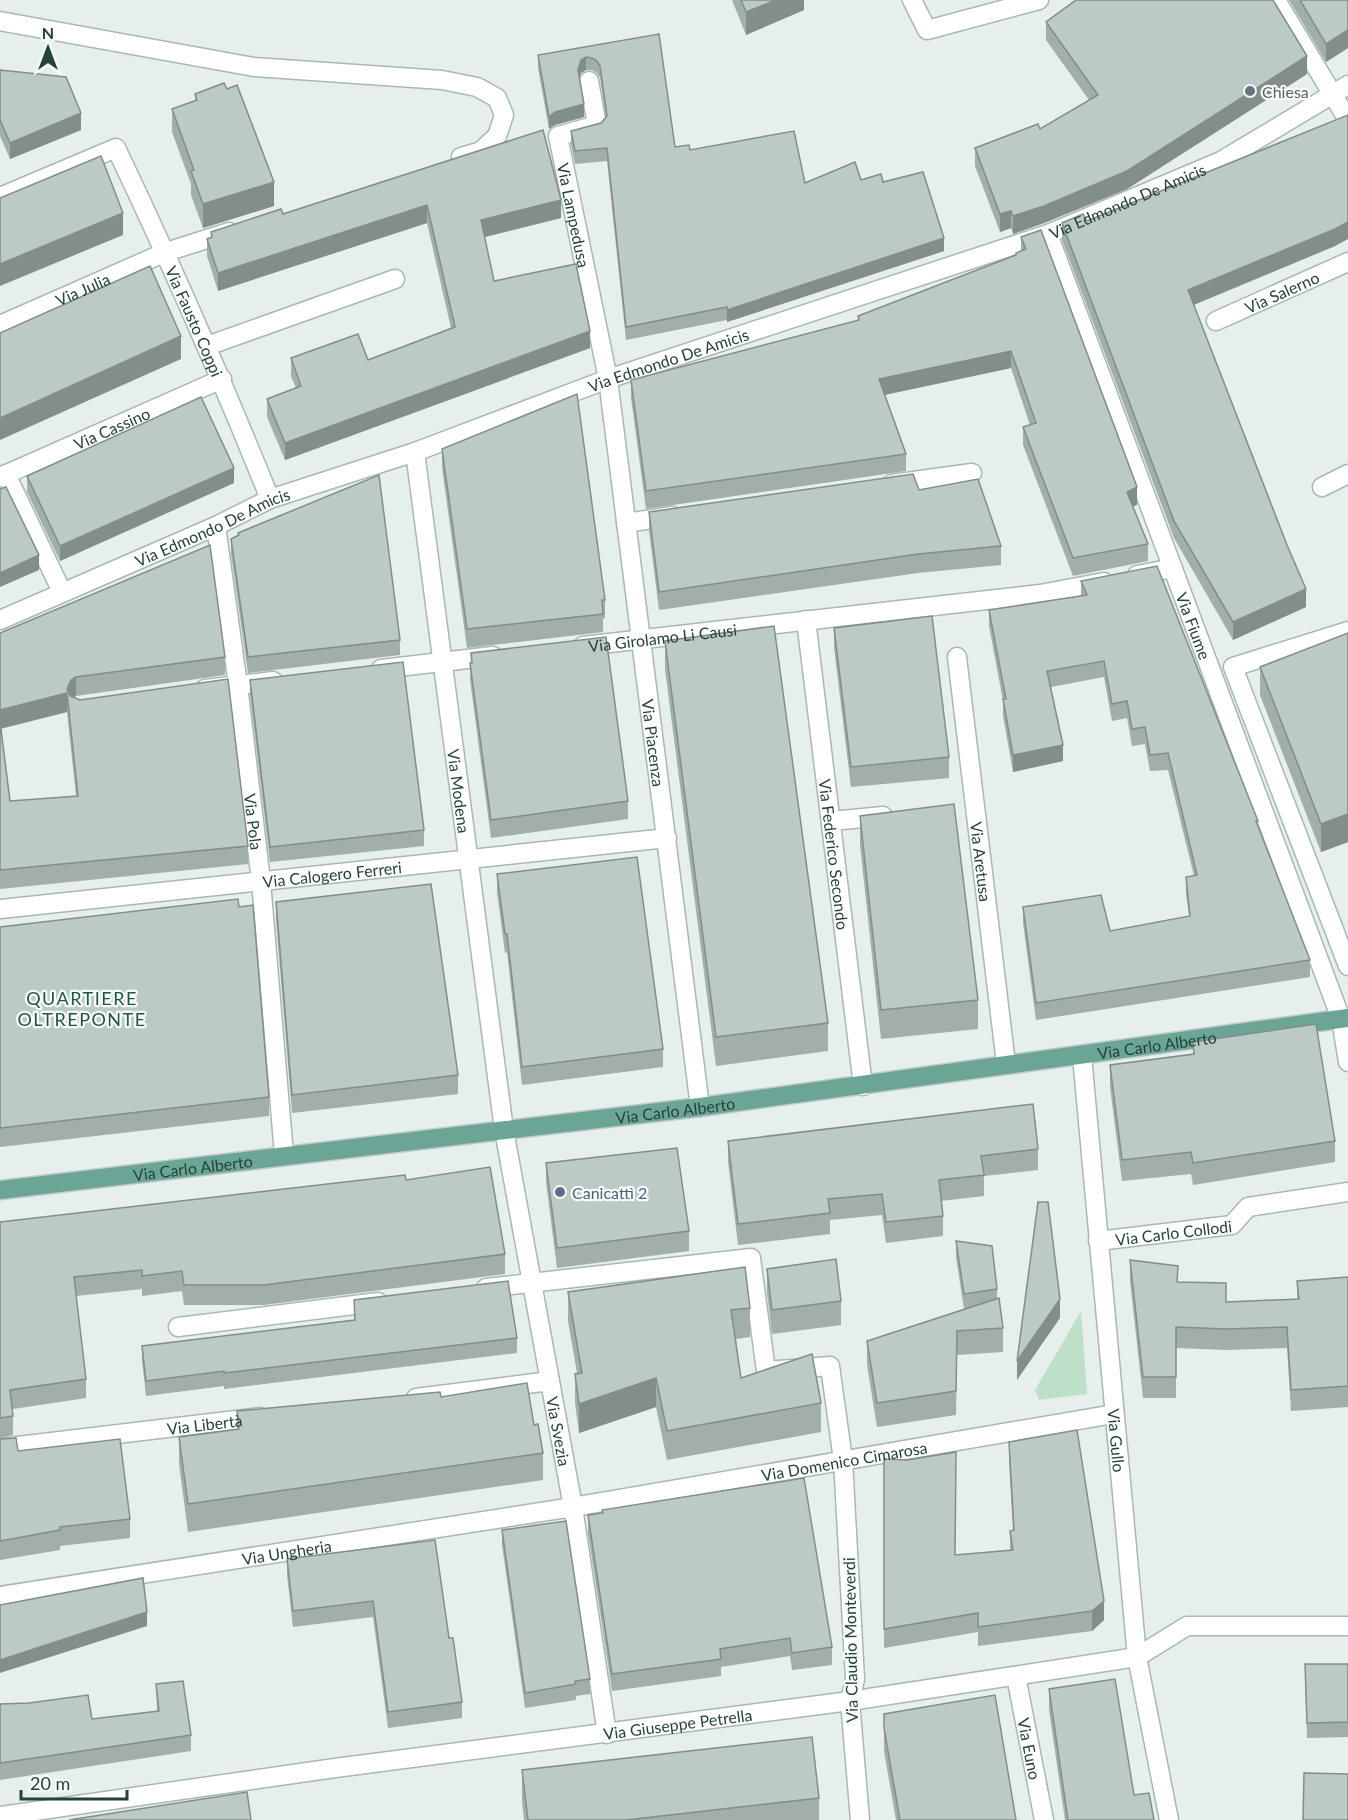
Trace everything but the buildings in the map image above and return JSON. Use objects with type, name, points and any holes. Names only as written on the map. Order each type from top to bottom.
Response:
[{"type":"main road","name":"Via Carlo Alberto","points":[[0,1190],[700,1107],[1345,1019]]},
{"type":"street","points":[[912,0],[927,30],[1039,0]]},
{"type":"street","points":[[1276,0],[1341,89],[1348,120]]},
{"type":"street","points":[[0,21],[254,67],[442,80],[477,87],[497,98],[504,115],[497,136],[481,151],[448,162]]},
{"type":"street","name":"Via Lampedusa","points":[[589,81],[597,125],[558,136],[608,379]]},
{"type":"street","name":"Via Edmondo De Amicis","points":[[0,620],[216,526],[270,498],[415,452],[608,379],[1048,234],[1221,161],[1341,89]]},
{"type":"street","name":"Via Fausto Coppi","points":[[0,197],[116,148],[166,252],[222,379],[270,498]]},
{"type":"street","name":"Via Julia","points":[[0,325],[166,252],[245,227]]},
{"type":"street","name":"Via Fiume","points":[[1048,234],[1345,1019],[1348,1062]]},
{"type":"street","name":"Via Salerno","points":[[1216,321],[1348,262]]},
{"type":"street","points":[[207,346],[395,279]]},
{"type":"street","name":"Via Cassino","points":[[3,476],[222,379]]},
{"type":"street","name":"Via Piacenza","points":[[608,379],[700,1107]]},
{"type":"street","name":"Via Modena","points":[[415,452],[504,1130]]},
{"type":"street","points":[[880,486],[972,473]]},
{"type":"street","points":[[1322,487],[1348,474]]},
{"type":"street","points":[[3,476],[62,592]]},
{"type":"street","points":[[626,523],[684,514]]},
{"type":"street","name":"Via Pola","points":[[216,526],[238,685],[261,881],[284,1155]]},
{"type":"street","name":"Via Girolamo Li Causi","points":[[571,647],[1040,594],[1173,568]]},
{"type":"street","name":"Via Federico Secondo","points":[[806,620],[863,1086]]},
{"type":"street","points":[[1348,631],[1233,667],[1348,966]]},
{"type":"street","points":[[363,671],[512,654]]},
{"type":"street","name":"Via Aretusa","points":[[957,657],[969,806],[1006,1064]]},
{"type":"street","points":[[193,691],[295,678]]},
{"type":"street","points":[[832,821],[903,813]]},
{"type":"street","name":"Via Calogero Ferreri","points":[[0,909],[667,838]]},
{"type":"street","name":"Via Gullo","points":[[1082,1056],[1137,1657],[1169,1820]]},
{"type":"street","name":"Via Svezia","points":[[504,1130],[573,1507],[607,1734]]},
{"type":"street","name":"Via Carlo Collodi","points":[[1098,1241],[1232,1225],[1248,1207],[1348,1192]]},
{"type":"street","name":"Via Claudio Monteverdi","points":[[532,1282],[751,1258],[766,1371],[830,1366],[843,1460],[855,1679],[850,1701],[860,1820]]},
{"type":"street","points":[[471,1290],[532,1282]]},
{"type":"street","points":[[178,1327],[401,1299]]},
{"type":"street","points":[[398,1400],[550,1381]]},
{"type":"street","name":"Via Libertà","points":[[0,1448],[281,1414]]},
{"type":"street","name":"Via Domenico Cimarosa","points":[[573,1507],[1114,1414]]},
{"type":"street","name":"Via Ungheria","points":[[0,1596],[573,1507]]},
{"type":"street","name":"Via Giuseppe Petrella","points":[[0,1816],[335,1768],[850,1701],[1137,1657],[1187,1626],[1348,1626]]},
{"type":"street","name":"Via Euno","points":[[1016,1676],[1044,1820]]},
{"type":"green space","points":[[1081,1311],[1087,1394],[1039,1400],[1035,1390]]},
{"type":"place","name":"Chiesa","points":[[1250,91]]},
{"type":"place","name":"Canicattì 2","points":[[560,1192]]},
{"type":"district","name":"QUARTIERE OLTREPONTE","points":[[82,1008]]}]
